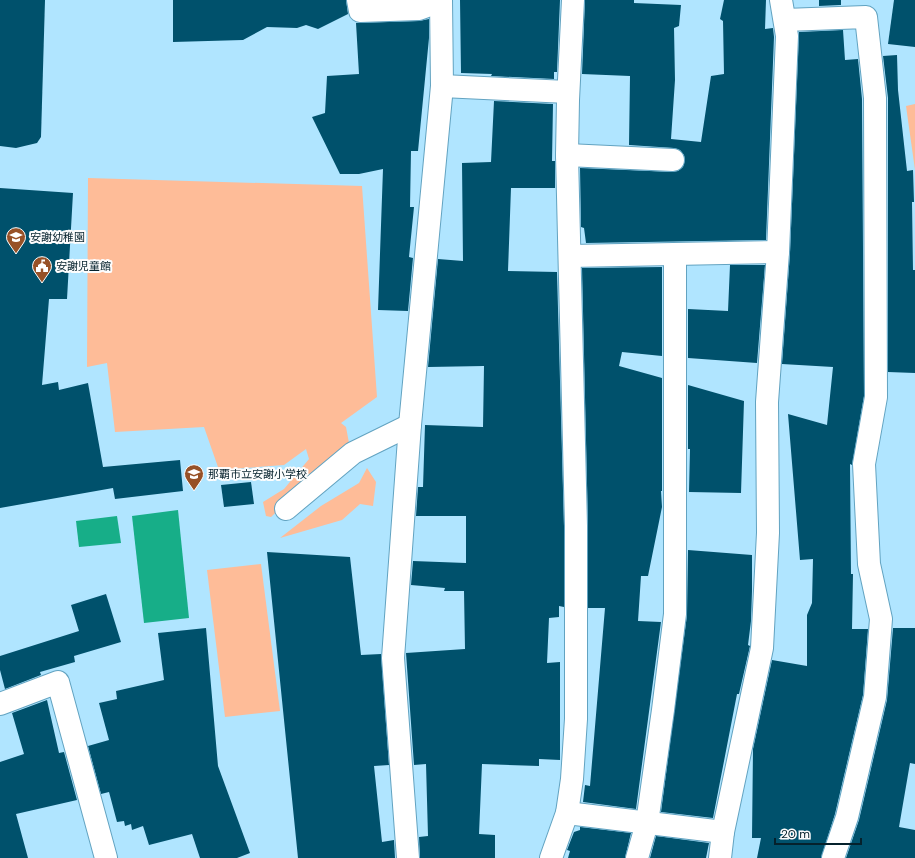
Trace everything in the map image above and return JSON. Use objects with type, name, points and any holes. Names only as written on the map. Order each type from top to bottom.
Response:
[{"type":"street","points":[[358,0],[360,11],[419,8],[441,0],[442,86],[410,425],[393,658],[408,858]]},
{"type":"street","points":[[551,858],[567,814],[572,779],[576,719],[576,526],[567,155],[568,92],[573,0]]},
{"type":"street","points":[[720,858],[723,832],[762,648],[768,533],[767,402],[778,252],[787,36],[783,10],[866,17],[875,98],[876,397],[864,464],[869,564],[882,619],[875,697],[847,817],[833,858]]},
{"type":"street","points":[[442,86],[568,92]]},
{"type":"street","points":[[567,155],[674,160]]},
{"type":"street","points":[[570,256],[778,252]]},
{"type":"street","points":[[637,858],[647,823],[675,614],[675,254]]},
{"type":"street","points":[[286,509],[353,453],[410,425]]},
{"type":"street","points":[[0,704],[58,682],[106,858]]},
{"type":"street","points":[[567,814],[723,832]]},
{"type":"shaded area","points":[[915,104],[915,170],[906,106]]},
{"type":"shaded area","points":[[88,178],[362,186],[377,397],[341,423],[346,427],[349,443],[271,517],[266,516],[263,502],[284,489],[309,459],[306,449],[284,465],[219,470],[204,427],[115,432],[107,363],[87,367]]},
{"type":"shaded area","points":[[367,468],[376,482],[373,506],[360,504],[342,520],[280,538],[321,506],[359,483]]},
{"type":"shaded area","points":[[178,510],[189,618],[144,623],[132,516]]},
{"type":"shaded area","points":[[117,516],[121,543],[79,547],[76,521]]},
{"type":"shaded area","points":[[261,564],[280,711],[225,717],[207,570]]},
{"type":"building","points":[[0,0],[45,0],[41,137],[37,143],[16,148],[0,146]]},
{"type":"building","points":[[173,0],[346,0],[348,14],[318,29],[306,25],[297,28],[267,27],[243,40],[173,42]]},
{"type":"building","points":[[460,0],[560,0],[557,72],[554,72],[554,79],[461,73]]},
{"type":"building","points":[[585,0],[634,0],[634,3],[681,5],[679,26],[674,28],[675,80],[671,139],[701,142],[711,76],[724,74],[723,21],[720,19],[724,0],[766,0],[765,29],[773,28],[774,37],[766,240],[586,243],[584,228],[581,227],[580,168],[672,172],[678,171],[683,167],[685,160],[684,155],[680,150],[674,148],[629,145],[630,76],[582,74]]},
{"type":"building","points":[[819,0],[841,0],[841,5],[819,6]]},
{"type":"building","points":[[894,0],[915,0],[915,47],[888,44]]},
{"type":"building","points":[[429,19],[429,38],[418,151],[411,151],[410,207],[414,207],[409,257],[413,258],[408,311],[378,310],[383,169],[359,174],[340,174],[312,117],[325,113],[327,76],[359,74],[356,23],[419,21]]},
{"type":"building","points":[[843,30],[845,60],[858,59],[862,99],[864,396],[852,465],[850,464],[851,574],[853,574],[852,629],[868,629],[863,695],[835,814],[821,858],[757,858],[761,838],[752,838],[753,749],[772,660],[807,666],[807,615],[812,603],[813,559],[800,560],[788,414],[827,425],[833,367],[782,364],[790,253],[799,32]]},
{"type":"building","points":[[897,55],[898,90],[907,171],[913,170],[914,202],[912,202],[913,270],[915,270],[915,373],[888,372],[888,98],[883,56]]},
{"type":"building","points":[[494,101],[553,104],[552,161],[555,161],[555,188],[511,188],[508,271],[557,272],[564,526],[564,607],[559,606],[559,617],[549,618],[547,663],[560,662],[560,760],[539,759],[539,766],[482,764],[479,834],[495,835],[495,858],[420,858],[419,837],[428,836],[426,764],[414,765],[406,653],[465,649],[464,591],[444,591],[445,588],[411,585],[413,561],[466,563],[466,516],[416,516],[418,487],[423,487],[425,425],[483,427],[484,366],[428,367],[438,259],[463,261],[462,163],[491,162]]},
{"type":"building","points":[[0,188],[73,193],[67,299],[49,299],[42,385],[58,382],[59,390],[88,383],[103,467],[180,460],[183,491],[115,499],[113,488],[0,508]]},
{"type":"building","points":[[730,265],[765,265],[757,363],[688,358],[688,309],[728,311]]},
{"type":"building","points":[[662,267],[662,356],[622,352],[619,366],[662,378],[662,507],[648,576],[641,576],[638,621],[661,622],[636,809],[583,802],[585,785],[590,786],[605,608],[588,608],[588,526],[582,268]]},
{"type":"building","points":[[688,385],[744,401],[741,493],[689,492],[690,449],[688,449]]},
{"type":"building","points":[[251,482],[254,504],[224,507],[221,485]]},
{"type":"building","points":[[688,550],[752,555],[751,621],[748,645],[750,646],[739,694],[737,694],[713,818],[661,812],[687,615]]},
{"type":"building","points":[[267,552],[350,557],[361,655],[381,654],[389,765],[374,766],[382,842],[394,840],[395,858],[298,858]]},
{"type":"building","points":[[106,594],[121,642],[74,656],[75,662],[40,672],[41,675],[5,689],[0,670],[0,656],[79,631],[71,605]]},
{"type":"building","points":[[206,628],[218,766],[250,853],[237,858],[200,858],[192,834],[149,845],[143,826],[132,830],[131,824],[125,826],[124,821],[117,822],[109,792],[101,794],[88,746],[109,740],[99,703],[117,699],[116,691],[164,680],[158,633]]},
{"type":"building","points":[[893,628],[915,628],[915,764],[910,763],[899,827],[915,830],[915,858],[846,858],[859,820],[887,700]]},
{"type":"building","points":[[47,700],[59,753],[64,752],[77,800],[16,814],[28,858],[0,858],[0,762],[24,754],[12,713]]},
{"type":"building","points":[[580,827],[631,833],[625,858],[568,858],[570,851],[567,850],[574,832],[580,830]]},
{"type":"building","points":[[656,836],[709,843],[706,858],[650,858]]},
{"type":"place","name":"安謝幼稚園","points":[[16,254]]},
{"type":"place","name":"安謝児童館","points":[[42,283]]},
{"type":"place","name":"那覇市立安謝小学校","points":[[194,491]]}]
